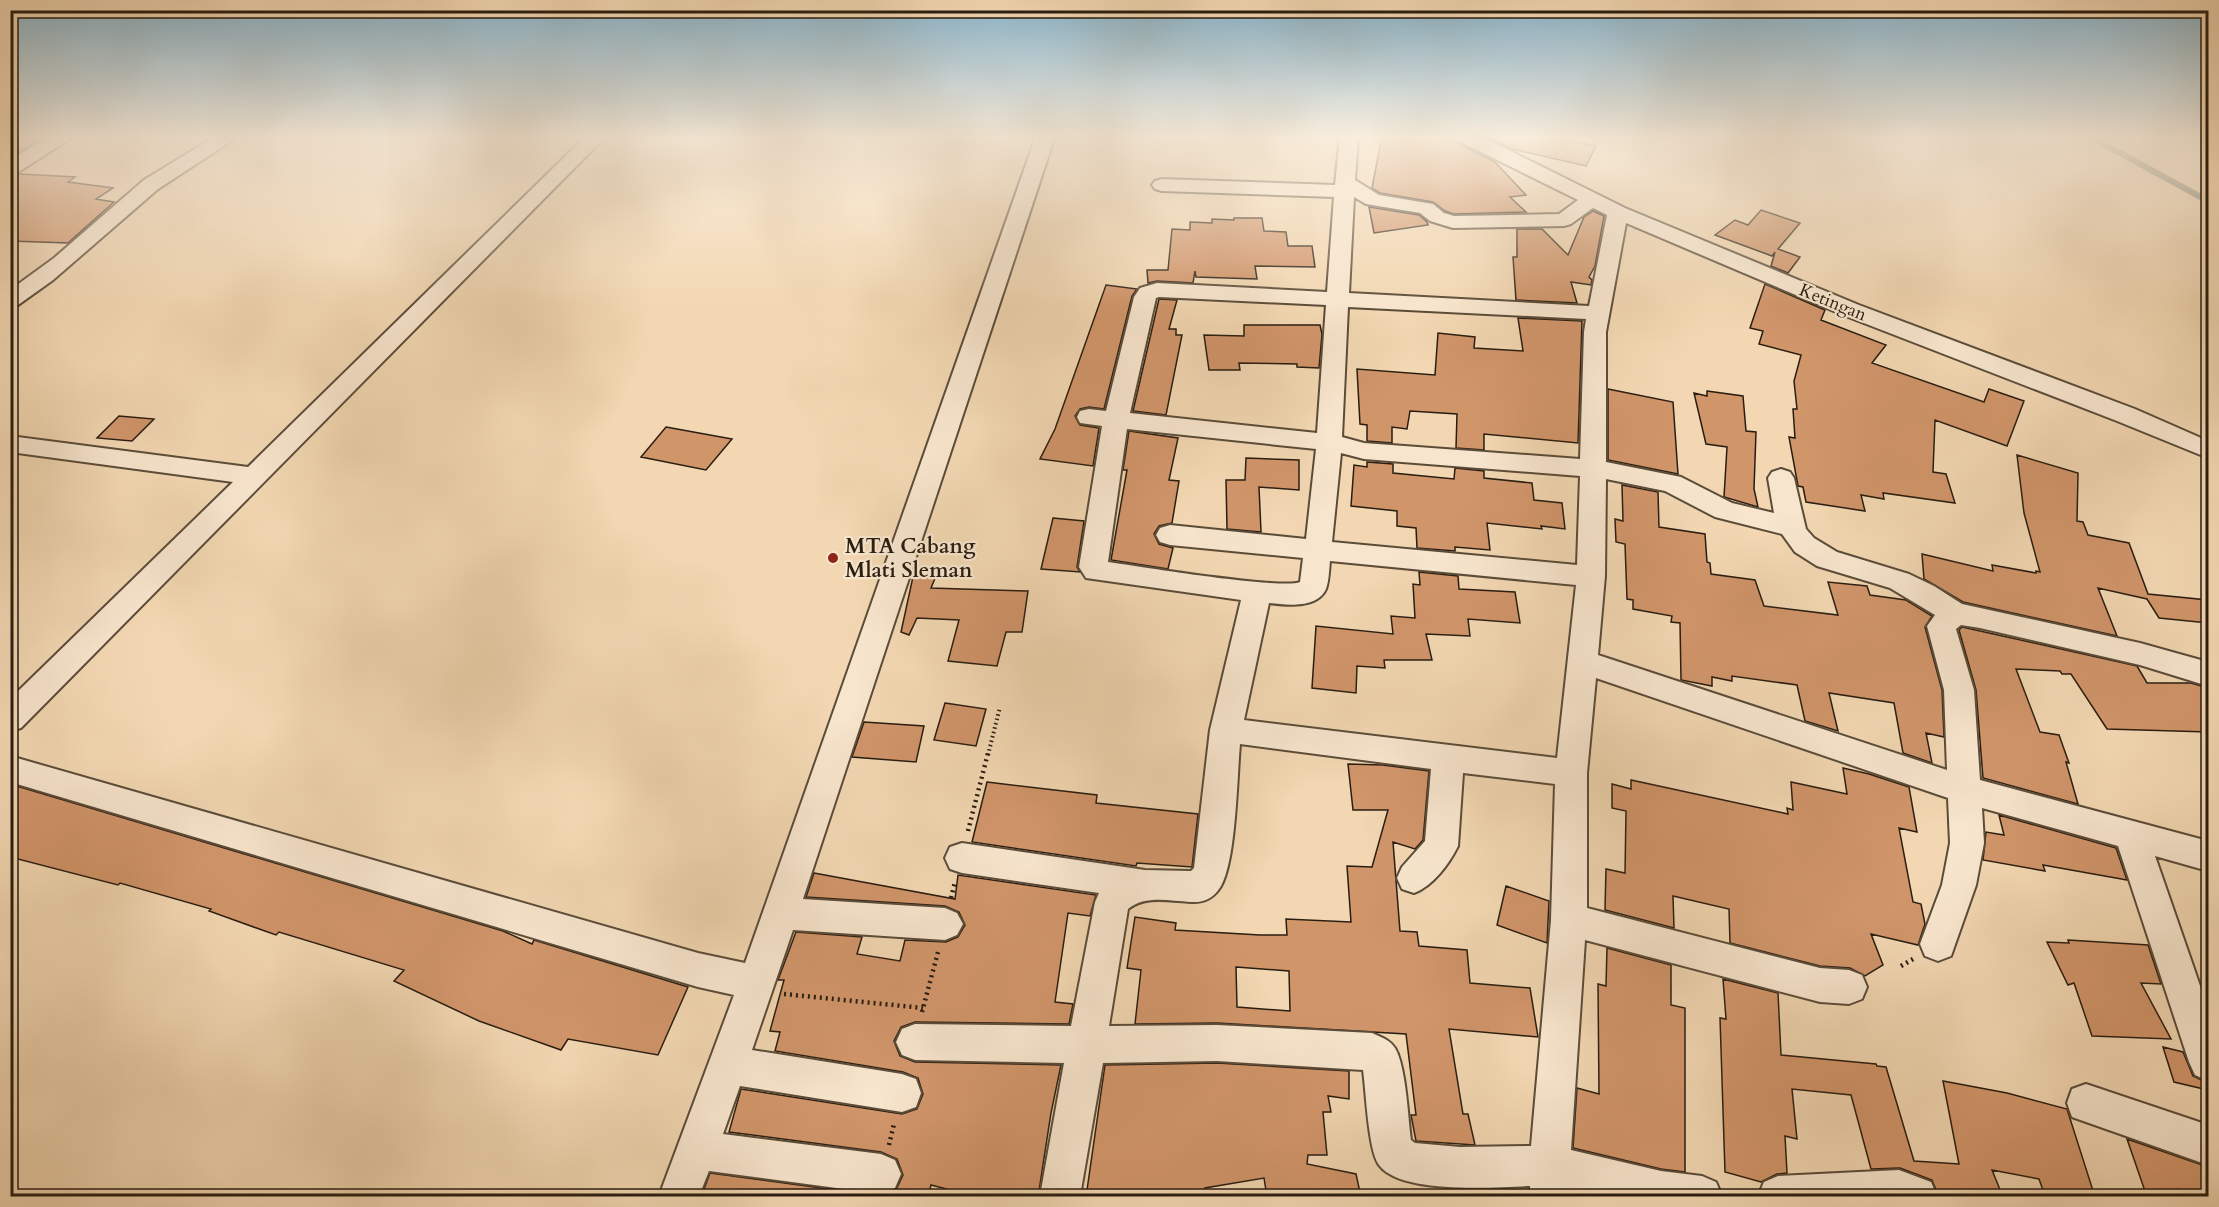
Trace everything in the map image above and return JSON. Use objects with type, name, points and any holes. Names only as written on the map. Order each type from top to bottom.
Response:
[{"type":"street","points":[[10,300],[38,284],[145,192]]},
{"type":"street","points":[[10,719],[540,192]]},
{"type":"street","points":[[679,1197],[755,987],[1028,192]]},
{"type":"street","points":[[1344,192],[1339,300],[1329,442],[1313,587],[1304,593],[1257,592],[1096,571],[1093,567],[1116,419],[1145,297],[1152,291],[1339,300],[1597,313]]},
{"type":"street","points":[[1357,192],[1373,200],[1426,208],[1437,217],[1453,222],[1564,220],[1605,205],[1597,313],[1591,468],[1591,576],[1571,772],[1569,920],[1552,1117],[1551,1181]]},
{"type":"street","name":"Ketingan","points":[[1579,192],[1799,299],[2126,415],[2208,450]]},
{"type":"street","points":[[1089,417],[1329,442],[1364,451],[1591,468],[1671,483],[1724,510],[1792,527]]},
{"type":"street","points":[[10,444],[254,476]]},
{"type":"street","points":[[1781,477],[1792,527],[1812,552],[1891,578],[1922,592],[1955,614],[1980,617],[2140,654],[2208,674]]},
{"type":"street","points":[[1170,535],[1591,576]]},
{"type":"street","points":[[962,858],[1145,885],[1198,887],[1208,878],[1212,865],[1226,730],[1257,592]]},
{"type":"street","points":[[1938,944],[1959,885],[1967,843],[1959,690],[1941,626],[1955,614]]},
{"type":"street","points":[[1583,662],[1965,790],[2208,856]]},
{"type":"street","points":[[1226,730],[1571,772]]},
{"type":"street","points":[[1414,878],[1441,846],[1448,757]]},
{"type":"street","points":[[10,769],[755,987]]},
{"type":"street","points":[[2131,834],[2208,1062]]},
{"type":"street","points":[[1060,1197],[1112,902],[1131,888],[1145,885]]},
{"type":"street","points":[[779,913],[945,924]]},
{"type":"street","points":[[1569,920],[1810,983],[1849,987]]},
{"type":"street","points":[[919,1025],[1088,1045],[1217,1043],[1372,1052],[1381,1060],[1394,1151],[1402,1158],[1420,1165],[1460,1167],[1551,1181],[1702,1197]]},
{"type":"street","points":[[743,1068],[902,1093]]},
{"type":"street","points":[[2086,1103],[2208,1146]]},
{"type":"street","points":[[714,1153],[881,1174]]},
{"type":"street","points":[[1778,1197],[1899,1190],[1917,1197]]},
{"type":"path","points":[[755,987],[919,1025]]},
{"type":"building","points":[[10,192],[106,192],[96,199],[114,202],[68,243],[10,241]]},
{"type":"building","points":[[1523,192],[1526,195],[1510,197],[1526,212],[1454,214],[1445,211],[1433,202],[1380,193]]},
{"type":"building","points":[[1369,207],[1419,215],[1428,225],[1374,233]]},
{"type":"building","points":[[1761,210],[1800,223],[1778,249],[1800,257],[1788,273],[1771,266],[1775,252],[1772,256],[1715,235],[1735,220],[1748,225]]},
{"type":"building","points":[[1593,211],[1604,216],[1595,266],[1589,277],[1592,280],[1591,285],[1571,282],[1577,303],[1516,300],[1513,257],[1517,257],[1517,229],[1542,229],[1568,255],[1584,217]]},
{"type":"building","points":[[1234,218],[1262,218],[1264,231],[1286,232],[1288,246],[1312,246],[1315,267],[1255,266],[1257,279],[1196,277],[1195,271],[1193,283],[1157,281],[1148,283],[1147,270],[1168,270],[1172,229],[1190,230],[1190,222],[1212,223],[1212,219],[1234,220]]},
{"type":"building","points":[[1765,284],[1825,310],[1821,320],[1886,345],[1872,363],[1984,402],[1989,389],[2024,401],[2007,446],[1935,420],[1933,472],[1946,474],[1955,503],[1883,493],[1884,499],[1861,495],[1865,511],[1806,502],[1803,487],[1798,486],[1789,437],[1795,438],[1793,409],[1797,409],[1794,381],[1801,355],[1759,344],[1763,331],[1750,328]]},
{"type":"building","points":[[1106,285],[1137,289],[1132,296],[1104,409],[1089,407],[1080,409],[1075,416],[1080,425],[1099,428],[1093,466],[1040,459],[1055,429]]},
{"type":"building","points":[[1159,299],[1177,300],[1169,329],[1176,329],[1176,335],[1182,335],[1166,415],[1133,411]]},
{"type":"building","points":[[1518,318],[1582,321],[1578,443],[1484,434],[1484,450],[1456,448],[1457,414],[1410,411],[1407,429],[1392,427],[1392,443],[1367,441],[1367,425],[1360,424],[1357,369],[1435,375],[1438,333],[1475,337],[1474,348],[1523,351]]},
{"type":"building","points":[[1244,325],[1320,325],[1322,334],[1319,368],[1297,367],[1297,364],[1239,363],[1240,370],[1209,370],[1204,335],[1244,336]]},
{"type":"building","points":[[1608,389],[1673,402],[1678,474],[1608,460]]},
{"type":"building","points":[[1707,391],[1743,396],[1746,431],[1756,432],[1754,489],[1758,507],[1724,497],[1727,447],[1706,444],[1694,393],[1707,396]]},
{"type":"building","points":[[119,416],[154,419],[132,441],[97,438]]},
{"type":"building","points":[[666,427],[732,439],[706,470],[641,457]]},
{"type":"building","points":[[1129,431],[1178,438],[1169,480],[1179,481],[1172,523],[1159,526],[1154,534],[1159,544],[1173,548],[1168,569],[1111,560],[1127,470],[1123,470]]},
{"type":"building","points":[[2017,455],[2078,473],[2077,521],[2083,522],[2088,535],[2129,543],[2148,594],[2208,600],[2208,623],[2159,618],[2147,599],[2098,588],[2117,636],[1963,602],[1924,579],[1922,554],[1993,571],[1992,565],[2040,572],[2024,513]]},
{"type":"building","points":[[1246,458],[1299,460],[1299,490],[1259,487],[1261,532],[1227,529],[1226,480],[1245,480]]},
{"type":"building","points":[[1367,462],[1393,464],[1393,473],[1454,479],[1455,468],[1484,471],[1484,478],[1532,483],[1534,500],[1562,503],[1565,529],[1487,523],[1490,550],[1455,547],[1455,551],[1417,548],[1416,528],[1397,526],[1397,511],[1351,506],[1354,465],[1367,467]]},
{"type":"building","points":[[1622,485],[1658,492],[1659,527],[1705,534],[1707,562],[1710,563],[1711,574],[1755,580],[1764,606],[1838,615],[1828,582],[1867,586],[1870,595],[1906,600],[1932,616],[1925,627],[1942,690],[1944,737],[1926,733],[1932,763],[1903,753],[1894,703],[1829,693],[1838,731],[1805,721],[1797,685],[1732,676],[1732,681],[1712,677],[1712,686],[1681,680],[1680,623],[1671,622],[1672,616],[1633,609],[1633,600],[1627,599],[1625,544],[1616,542],[1615,519],[1623,521]]},
{"type":"building","points":[[1053,518],[1084,521],[1077,567],[1080,572],[1041,569]]},
{"type":"building","points":[[914,572],[936,576],[931,588],[1028,591],[1022,632],[1006,632],[997,666],[948,661],[959,620],[917,618],[909,635],[901,632]]},
{"type":"building","points":[[1419,572],[1458,576],[1459,589],[1515,592],[1520,623],[1468,619],[1470,636],[1426,634],[1432,660],[1384,660],[1385,668],[1357,666],[1356,693],[1312,688],[1316,626],[1393,634],[1391,616],[1415,618],[1413,584],[1420,585]]},
{"type":"building","points":[[1962,627],[2137,666],[2147,683],[2191,683],[2208,688],[2208,732],[2107,729],[2071,674],[2062,674],[2060,671],[2016,669],[2040,732],[2059,735],[2069,763],[2066,762],[2078,804],[1983,778],[1976,690],[1959,630]]},
{"type":"building","points":[[945,703],[986,709],[976,746],[934,740]]},
{"type":"building","points":[[864,722],[924,726],[916,762],[852,757]]},
{"type":"building","points":[[1348,764],[1383,765],[1429,771],[1423,840],[1415,849],[1393,842],[1400,931],[1417,932],[1419,946],[1467,950],[1470,983],[1530,988],[1538,1037],[1449,1029],[1463,1114],[1468,1114],[1475,1145],[1416,1141],[1411,1115],[1416,1115],[1406,1034],[1217,1023],[1135,1024],[1141,970],[1127,968],[1135,917],[1176,923],[1175,930],[1260,935],[1287,935],[1286,919],[1351,922],[1347,866],[1372,867],[1388,810],[1353,810]],"holes":[[[1236,967],[1289,971],[1290,1011],[1237,1007]]]},
{"type":"building","points":[[1843,768],[1909,787],[1917,832],[1899,828],[1913,902],[1921,904],[1925,924],[1918,945],[1871,934],[1883,965],[1865,976],[1850,968],[1820,966],[1730,943],[1729,909],[1673,896],[1674,928],[1605,910],[1606,869],[1625,873],[1626,811],[1612,808],[1612,784],[1631,789],[1631,780],[1788,814],[1787,808],[1793,810],[1791,782],[1847,794]]},
{"type":"building","points":[[987,782],[1097,795],[1096,803],[1198,814],[1192,867],[1137,863],[1136,866],[972,842]]},
{"type":"building","points":[[10,784],[503,931],[532,944],[534,940],[688,987],[658,1055],[568,1039],[561,1050],[479,1021],[394,981],[404,970],[279,932],[276,935],[209,911],[211,909],[120,883],[118,885],[10,857]]},
{"type":"building","points":[[1999,815],[2116,848],[2127,880],[2043,865],[2045,871],[1983,860],[1986,832],[2004,835]]},
{"type":"building","points":[[814,873],[955,899],[958,875],[1096,895],[1090,916],[1068,913],[1055,1002],[1073,1004],[1069,1024],[915,1022],[901,1027],[894,1041],[900,1056],[915,1062],[1061,1065],[1038,1197],[977,1197],[931,1185],[928,1197],[701,1197],[710,1173],[881,1196],[896,1190],[903,1175],[897,1159],[881,1152],[729,1132],[741,1089],[902,1114],[917,1109],[923,1094],[918,1078],[903,1072],[775,1051],[780,1032],[770,1031],[784,980],[778,980],[796,932],[862,937],[857,954],[900,961],[905,940],[946,942],[958,937],[965,925],[959,912],[945,906],[806,897]]},
{"type":"building","points":[[1506,886],[1549,901],[1547,943],[1497,925]]},
{"type":"building","points":[[2068,940],[2148,945],[2161,984],[2141,983],[2171,1039],[2092,1036],[2074,983],[2068,985],[2047,942],[2069,943]]},
{"type":"building","points":[[1607,948],[1671,965],[1671,1005],[1685,1008],[1685,1172],[1661,1169],[1573,1148],[1577,1088],[1599,1094],[1598,984],[1606,986]]},
{"type":"building","points":[[1723,979],[1778,993],[1781,1055],[1876,1064],[1886,1067],[1914,1161],[1959,1164],[1943,1081],[2007,1093],[2067,1109],[2095,1197],[2068,1197],[2044,1193],[2039,1179],[1992,1170],[2003,1197],[1939,1197],[1932,1180],[1900,1168],[1871,1169],[1851,1095],[1792,1089],[1797,1139],[1785,1136],[1787,1173],[1777,1174],[1761,1182],[1725,1172],[1720,1018],[1726,1019]]},
{"type":"building","points":[[2163,1047],[2183,1052],[2193,1076],[2208,1083],[2208,1090],[2174,1082]]},
{"type":"building","points":[[1217,1063],[1349,1071],[1349,1099],[1328,1096],[1331,1112],[1323,1112],[1327,1155],[1308,1155],[1307,1164],[1356,1174],[1361,1197],[1267,1197],[1264,1178],[1205,1188],[1204,1197],[1086,1197],[1105,1065]]},
{"type":"building","points":[[2127,1139],[2208,1167],[2208,1196],[2176,1189],[2179,1197],[2147,1197]]},
{"type":"waterway","points":[[2192,192],[2208,201]]},
{"type":"place","name":"MTA Cabang Mlati Sleman","points":[[833,558]]}]
